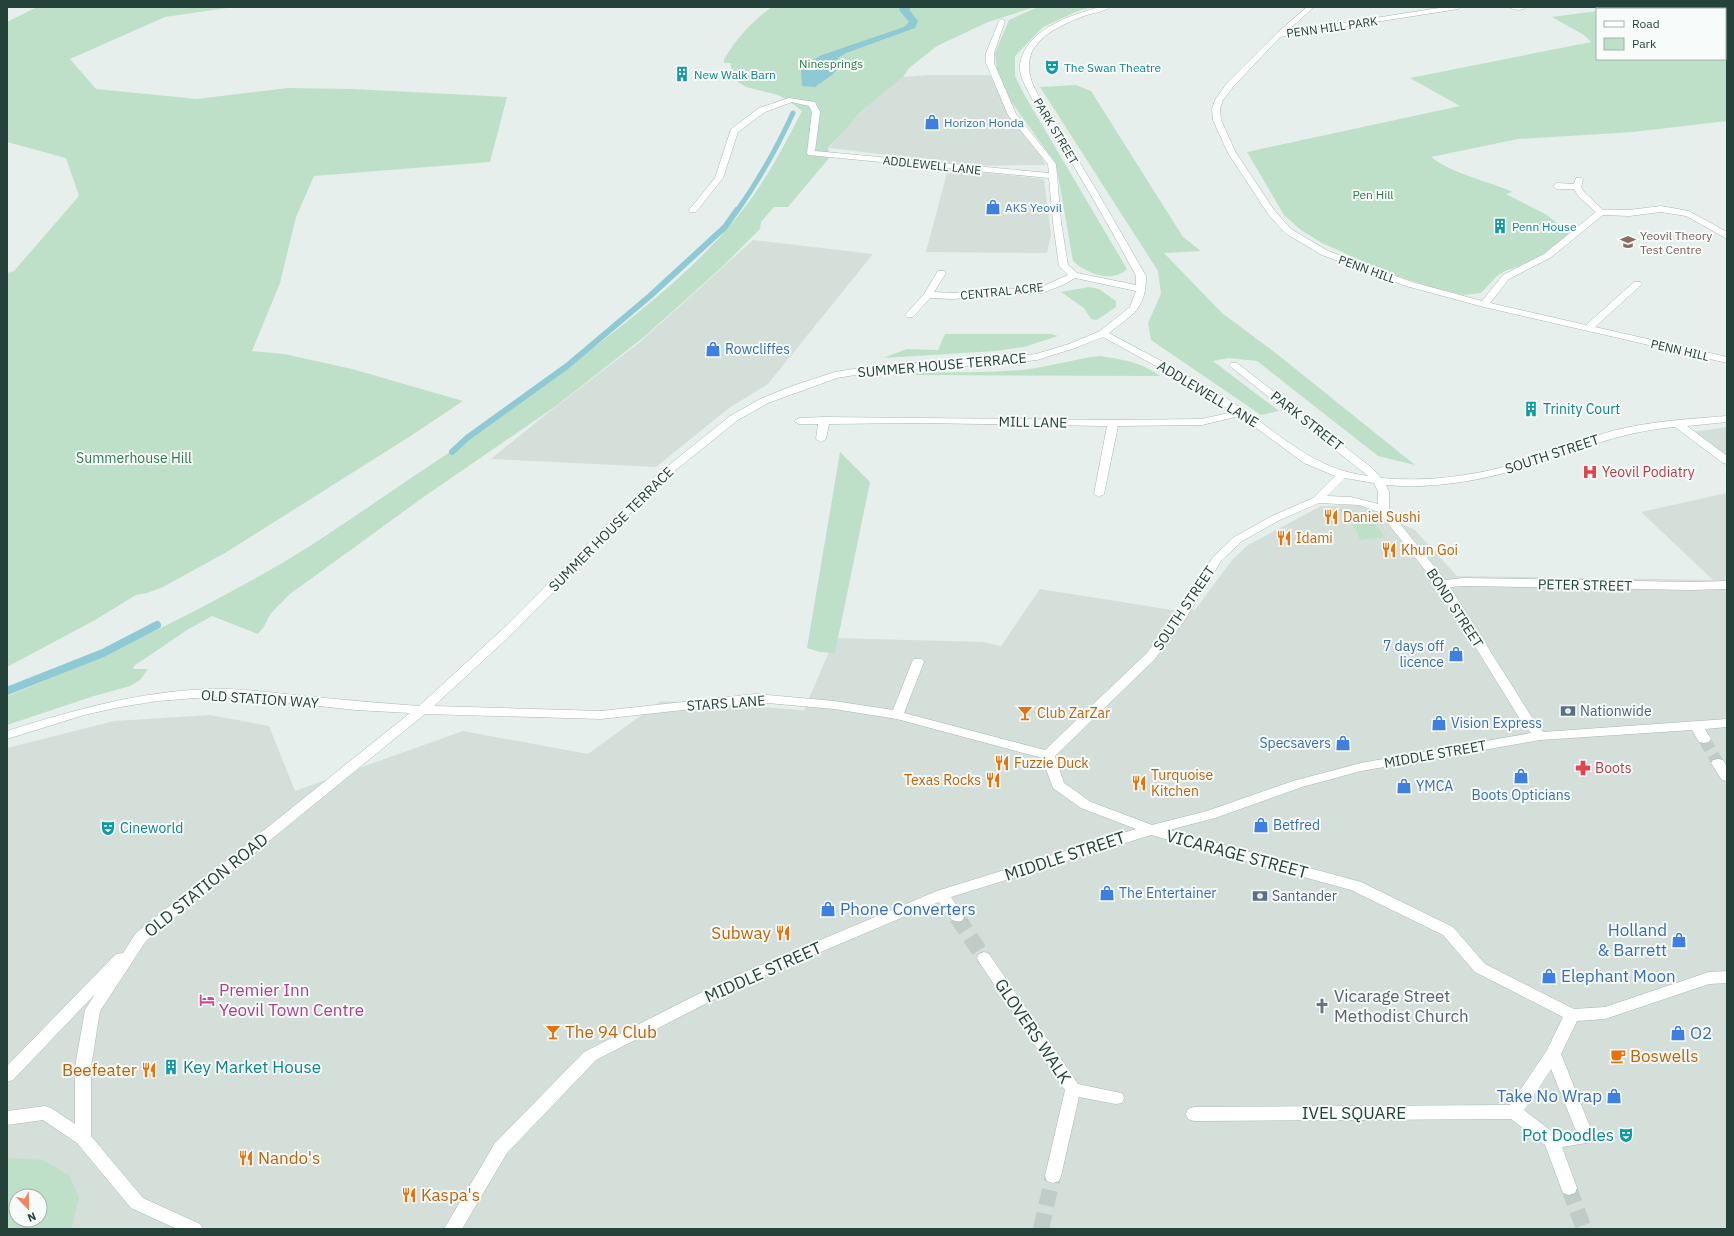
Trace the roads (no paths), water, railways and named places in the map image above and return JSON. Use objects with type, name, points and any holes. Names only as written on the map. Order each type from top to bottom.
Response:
[{"type":"street","name":"PARK STREET","points":[[1107,7],[1064,22],[1039,38],[1030,48],[1026,57],[1024,74],[1035,96],[1132,259],[1140,276],[1141,289]]},
{"type":"street","name":"PENN HILL","points":[[1311,7],[1278,35],[1230,85],[1219,100],[1216,109],[1217,120],[1232,153],[1271,212],[1288,231],[1325,253],[1408,284],[1484,304],[1727,360]]},
{"type":"street","name":"PENN HILL PARK","points":[[1278,35],[1458,7]]},
{"type":"street","points":[[1512,7],[1522,8]]},
{"type":"street","points":[[1002,21],[990,53],[990,63],[1012,115],[1052,164],[1057,222],[1064,266],[1074,275],[1141,289]]},
{"type":"street","name":"ADDLEWELL LANE","points":[[693,210],[719,178],[734,131],[762,110],[792,100],[812,104],[816,112],[811,152],[1053,176]]},
{"type":"street","points":[[1558,186],[1578,183],[1582,195],[1601,212]]},
{"type":"street","points":[[1484,304],[1506,277],[1547,256],[1601,212],[1629,212],[1661,209],[1689,214],[1727,236]]},
{"type":"street","points":[[910,316],[928,295],[941,273]]},
{"type":"street","name":"CENTRAL ACRE","points":[[928,295],[952,296],[1042,290],[1060,283],[1074,275]]},
{"type":"street","points":[[1588,328],[1637,284]]},
{"type":"street","name":"SUMMER HOUSE TERRACE","points":[[422,710],[510,629],[658,479],[734,418],[764,401],[796,388],[836,375],[879,368],[1000,361],[1037,357],[1072,346],[1103,333],[1134,308],[1141,289]]},
{"type":"street","name":"ADDLEWELL LANE","points":[[1103,333],[1242,412],[1302,458],[1342,475],[1377,480]]},
{"type":"street","name":"PARK STREET","points":[[1234,365],[1368,470],[1377,480]]},
{"type":"street","name":"MILL LANE","points":[[799,420],[1113,423],[1202,422],[1224,418],[1242,412]]},
{"type":"street","name":"SOUTH STREET","points":[[1377,480],[1413,482],[1478,476],[1510,468],[1584,443],[1636,429],[1727,419]]},
{"type":"street","points":[[821,439],[824,420]]},
{"type":"street","points":[[1099,494],[1113,423]]},
{"type":"street","points":[[1677,424],[1727,461]]},
{"type":"street","name":"SOUTH STREET","points":[[1048,755],[1150,657],[1178,621],[1217,559],[1238,539],[1276,518],[1317,500],[1342,475]]},
{"type":"street","points":[[1377,480],[1384,491],[1383,510]]},
{"type":"street","name":"SOUTH STREET","points":[[1317,500],[1347,499],[1370,503],[1383,510]]},
{"type":"street","name":"BOND STREET","points":[[1383,510],[1442,584],[1526,719],[1540,736]]},
{"type":"street","name":"PETER STREET","points":[[1442,584],[1464,582],[1676,586],[1727,584]]},
{"type":"street","points":[[897,715],[918,662]]},
{"type":"street","name":"OLD STATION WAY","points":[[7,735],[81,712],[120,703],[209,693],[253,695],[356,706],[422,710]]},
{"type":"street","name":"STARS LANE","points":[[422,710],[601,715],[756,698],[834,705],[897,715],[1048,755]]},
{"type":"street","name":"OLD STATION ROAD","points":[[82,1138],[82,1067],[93,1010],[141,937],[422,710]]},
{"type":"street","name":"MIDDLE STREET","points":[[453,1229],[501,1148],[590,1056],[735,982],[942,895],[1125,837],[1210,815],[1298,784],[1361,767],[1540,736],[1727,723]]},
{"type":"street","points":[[1696,726],[1704,739]]},
{"type":"street","name":"MIDDLE STREET","points":[[1048,755],[1058,785],[1063,789],[1086,805],[1151,830]]},
{"type":"street","points":[[1718,763],[1727,778]]},
{"type":"street","name":"VICARAGE STREET","points":[[1151,830],[1356,886],[1448,931],[1480,968],[1572,1015]]},
{"type":"street","points":[[942,895],[956,917]]},
{"type":"street","points":[[7,1076],[141,937]]},
{"type":"street","name":"GLOVERS WALK","points":[[984,958],[1073,1089],[1053,1176]]},
{"type":"street","points":[[1569,1188],[1552,1141],[1514,1112],[1553,1054],[1572,1015],[1605,1013],[1709,978],[1727,978]]},
{"type":"street","points":[[1552,1141],[1586,1137],[1553,1054]]},
{"type":"street","points":[[1073,1089],[1116,1098]]},
{"type":"street","points":[[7,1118],[45,1112],[82,1138],[137,1203],[194,1229]]},
{"type":"street","name":"IVEL SQUARE","points":[[1194,1114],[1514,1112]]},
{"type":"water","points":[[900,7],[910,7],[910,11],[918,21],[915,28],[846,53],[838,58],[836,64],[839,67],[832,75],[815,87],[802,86],[801,71],[809,62],[822,55],[904,27],[909,22],[899,10]]},
{"type":"waterway","points":[[737,211],[767,164],[793,113]]},
{"type":"waterway","points":[[452,452],[467,438],[567,366],[650,296],[725,227],[737,210]]},
{"type":"waterway","points":[[7,691],[103,653],[157,625]]},
{"type":"tunnel","points":[[1704,739],[1718,763]]},
{"type":"tunnel","points":[[957,917],[984,958]]},
{"type":"tunnel","points":[[1041,1229],[1053,1176]]},
{"type":"tunnel","points":[[1569,1188],[1584,1229]]},
{"type":"place","name":"The Swan Theatre","points":[[1052,67]]},
{"type":"place","name":"New Walk Barn","points":[[682,74]]},
{"type":"place","name":"Horizon Honda","points":[[932,122]]},
{"type":"place","name":"AKS Yeovil","points":[[993,207]]},
{"type":"place","name":"Penn House","points":[[1500,226]]},
{"type":"place","name":"Yeovil Theory Test Centre","points":[[1628,242]]},
{"type":"place","name":"Rowcliffes","points":[[713,349]]},
{"type":"place","name":"Trinity Court","points":[[1531,409]]},
{"type":"place","name":"Yeovil Podiatry","points":[[1590,472]]},
{"type":"place","name":"Daniel Sushi","points":[[1331,517]]},
{"type":"place","name":"Idami","points":[[1284,538]]},
{"type":"place","name":"Khun Goi","points":[[1389,550]]},
{"type":"place","name":"7 days off licence","points":[[1456,654]]},
{"type":"place","name":"Nationwide","points":[[1568,711]]},
{"type":"place","name":"Club ZarZar","points":[[1025,713]]},
{"type":"place","name":"Vision Express","points":[[1439,723]]},
{"type":"place","name":"Specsavers","points":[[1343,743]]},
{"type":"place","name":"Fuzzie Duck","points":[[1002,763]]},
{"type":"place","name":"Boots","points":[[1583,768]]},
{"type":"place","name":"Boots Opticians","points":[[1521,776]]},
{"type":"place","name":"Texas Rocks","points":[[993,780]]},
{"type":"place","name":"Turquoise Kitchen","points":[[1139,783]]},
{"type":"place","name":"YMCA","points":[[1404,786]]},
{"type":"place","name":"Betfred","points":[[1261,825]]},
{"type":"place","name":"Cineworld","points":[[108,828]]},
{"type":"place","name":"The Entertainer","points":[[1107,893]]},
{"type":"place","name":"Santander","points":[[1260,896]]},
{"type":"place","name":"Phone Converters","points":[[828,909]]},
{"type":"place","name":"Subway","points":[[783,933]]},
{"type":"place","name":"Holland & Barrett","points":[[1679,940]]},
{"type":"place","name":"Elephant Moon","points":[[1549,976]]},
{"type":"place","name":"Premier Inn Yeovil Town Centre","points":[[207,1000]]},
{"type":"place","name":"Vicarage Street Methodist Church","points":[[1322,1006]]},
{"type":"place","name":"The 94 Club","points":[[553,1032]]},
{"type":"place","name":"O2","points":[[1678,1033]]},
{"type":"place","name":"Boswells","points":[[1618,1056]]},
{"type":"place","name":"Key Market House","points":[[171,1067]]},
{"type":"place","name":"Beefeater","points":[[149,1070]]},
{"type":"place","name":"Take No Wrap","points":[[1614,1096]]},
{"type":"place","name":"Pot Doodles","points":[[1626,1135]]},
{"type":"place","name":"Nando's","points":[[246,1158]]},
{"type":"place","name":"Kaspa's","points":[[409,1195]]},
{"type":"park label","name":"Ninesprings","points":[[831,63]]},
{"type":"park label","name":"Pen Hill","points":[[1373,194]]},
{"type":"park label","name":"Summerhouse Hill","points":[[134,458]]}]
